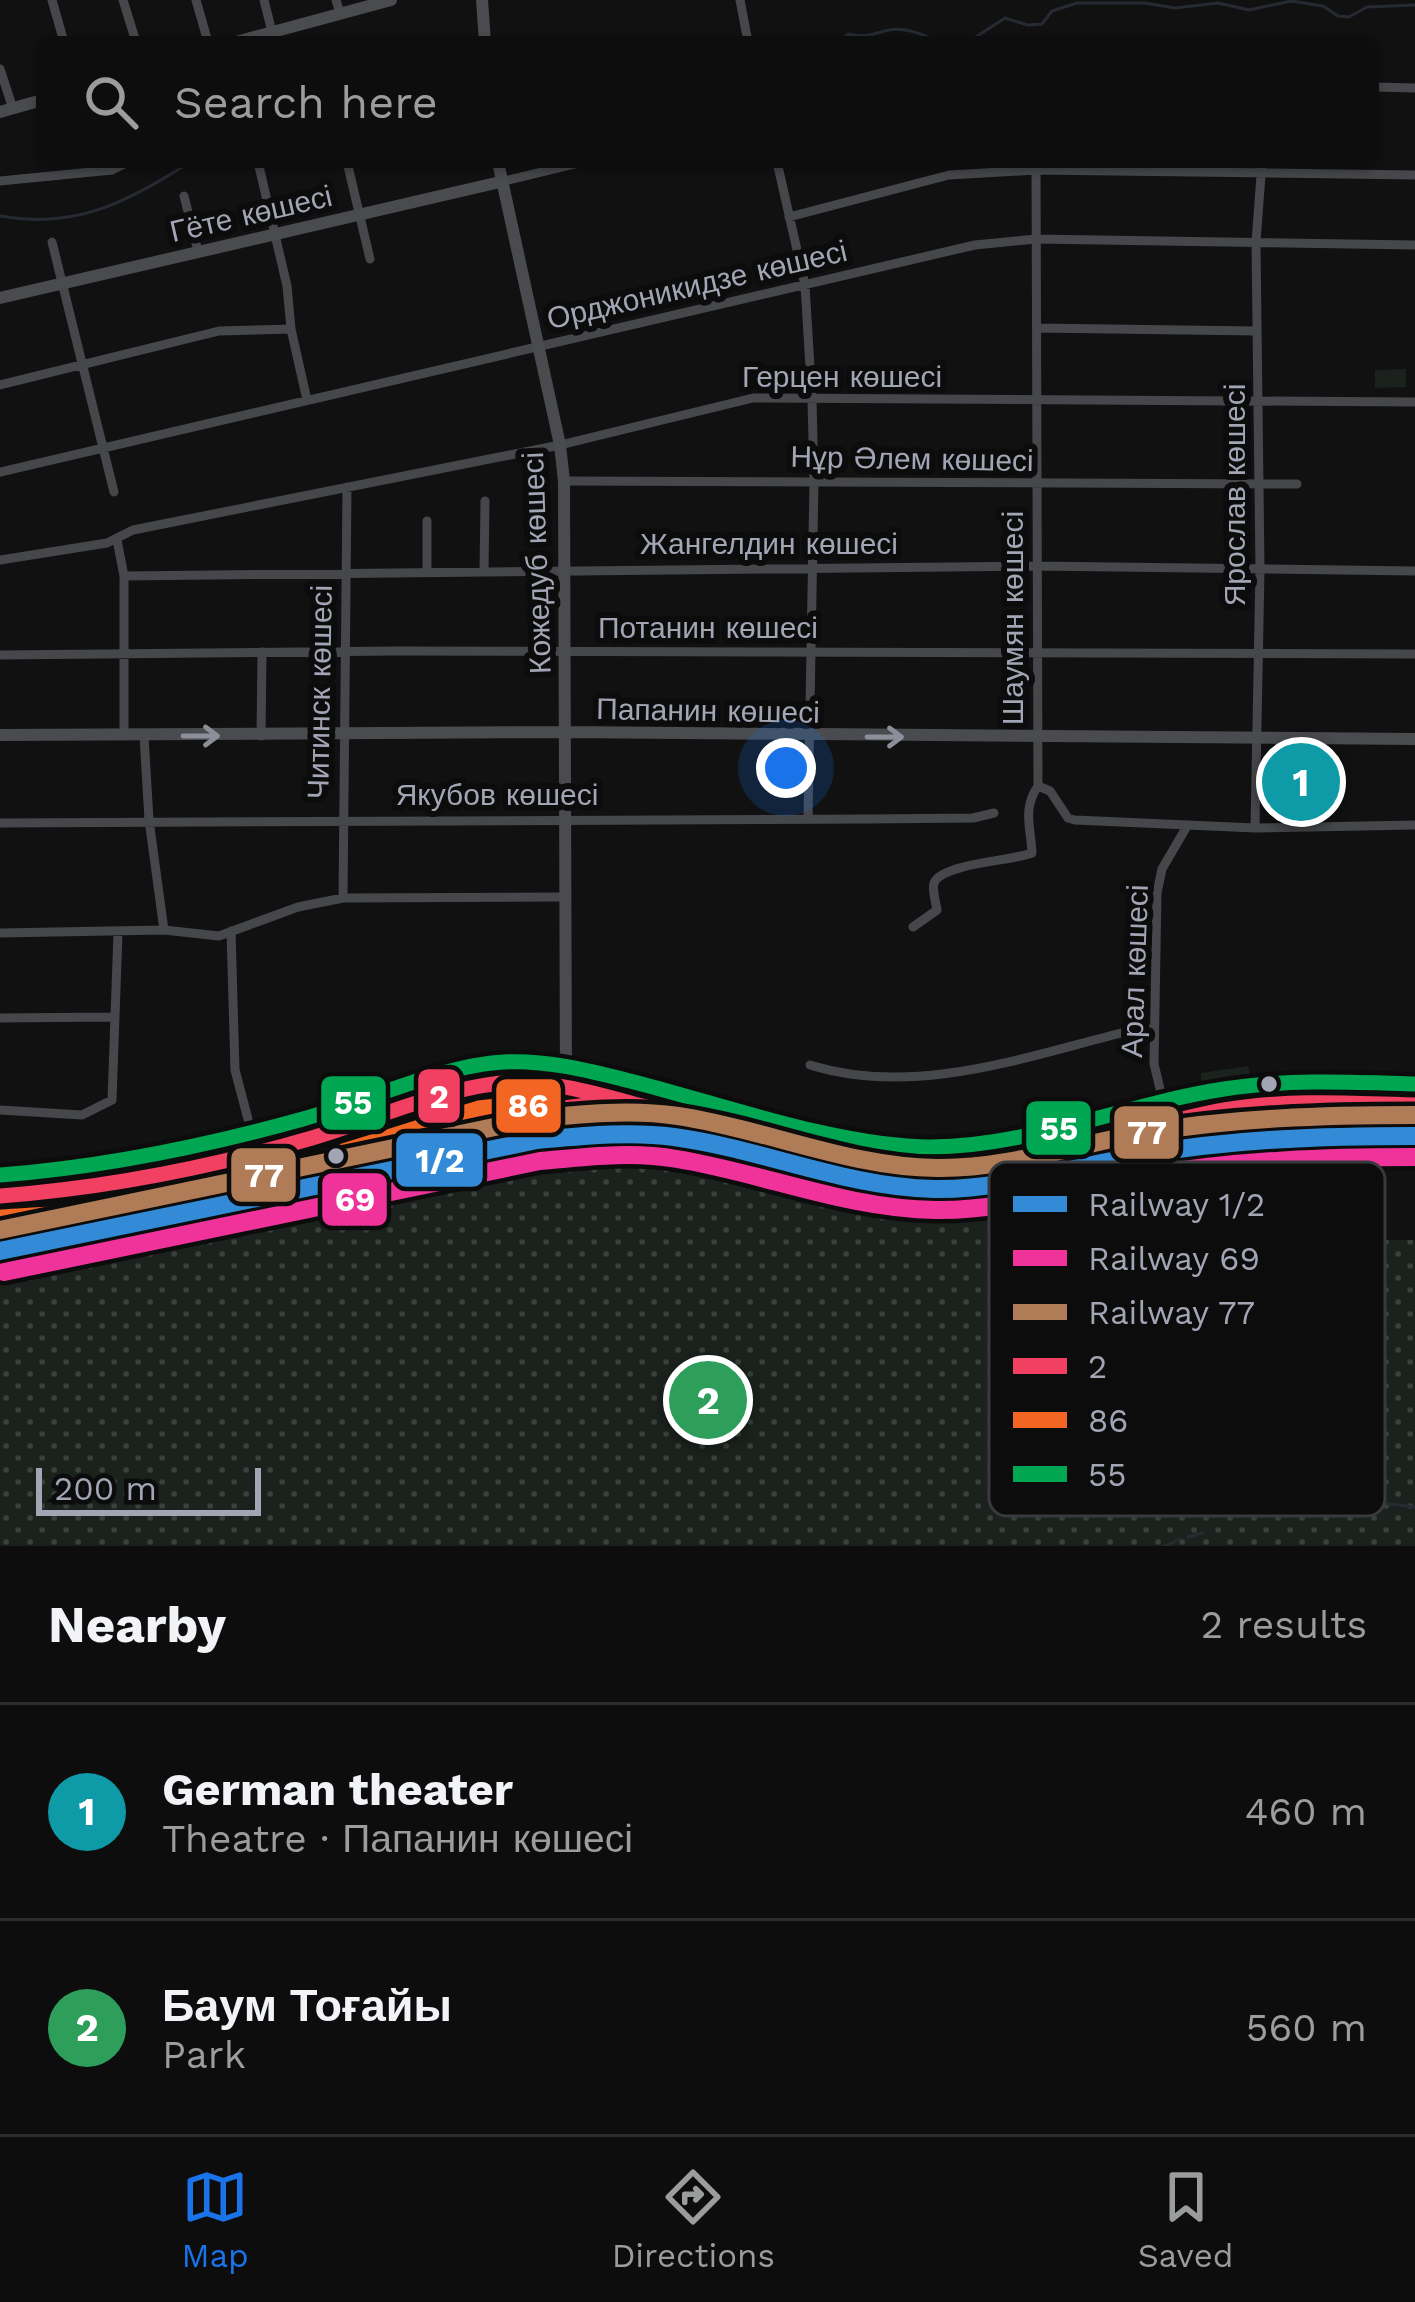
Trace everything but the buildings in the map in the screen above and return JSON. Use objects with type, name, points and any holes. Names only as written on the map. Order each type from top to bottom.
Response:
[{"type":"main road","points":[[258,36],[338,6],[391,0]]},
{"type":"main road","points":[[482,0],[485,36]]},
{"type":"main road","points":[[6,110],[36,102]]},
{"type":"main road","name":"Кожедуб көшесі","points":[[498,168],[564,481],[566,1086]]},
{"type":"main road","name":"Гёте көшесі","points":[[0,298],[500,182]]},
{"type":"main road","name":"Папанин көшесі","points":[[0,735],[1415,739]]},
{"type":"main road","points":[[636,1104],[553,1107],[513,1114],[120,1204],[0,1221],[0,1199],[157,1177],[309,1139],[474,1088],[534,1082],[566,1086],[636,1104],[868,1164],[989,1164]]},
{"type":"main road","points":[[1000,1162],[1226,1110],[1303,1102],[1415,1105]]},
{"type":"street","points":[[52,0],[62,36]]},
{"type":"street","points":[[123,0],[134,36]]},
{"type":"street","points":[[196,0],[206,36]]},
{"type":"street","points":[[264,0],[272,32]]},
{"type":"street","points":[[740,0],[747,36]]},
{"type":"street","points":[[0,69],[6,110]]},
{"type":"street","points":[[1379,87],[1415,88]]},
{"type":"street","points":[[0,181],[116,168]]},
{"type":"street","points":[[259,168],[307,400]]},
{"type":"street","points":[[348,168],[370,259]]},
{"type":"street","name":"Гёте көшесі","points":[[500,182],[559,168]]},
{"type":"street","points":[[778,168],[805,285],[812,400],[808,818]]},
{"type":"street","points":[[789,217],[949,175],[1017,168]]},
{"type":"street","name":"Шаумян көшесі","points":[[1036,168],[1038,786]]},
{"type":"street","points":[[1262,168],[1415,175]]},
{"type":"street","name":"Ярослав көшесі","points":[[1255,829],[1260,569],[1256,242],[1262,168]]},
{"type":"street","points":[[184,196],[198,251]]},
{"type":"street","name":"Орджоникидзе көшесі","points":[[0,472],[975,245],[1036,239],[1415,245]]},
{"type":"street","points":[[52,242],[114,492]]},
{"type":"street","points":[[1037,328],[1258,332]]},
{"type":"street","points":[[0,385],[219,331],[291,329]]},
{"type":"street","name":"Герцен көшесі","points":[[0,560],[117,540],[134,530],[560,445],[753,398],[1415,402]]},
{"type":"street","name":"Нұр Әлем көшесі","points":[[564,481],[1297,484]]},
{"type":"street","name":"Читинск көшесі","points":[[343,898],[346,487]]},
{"type":"street","points":[[484,571],[485,501]]},
{"type":"street","points":[[427,521],[427,572]]},
{"type":"street","points":[[117,540],[124,576],[124,735]]},
{"type":"street","name":"Жангелдин көшесі","points":[[124,576],[1036,566],[1415,571]]},
{"type":"street","points":[[261,736],[262,652]]},
{"type":"street","name":"Потанин көшесі","points":[[0,655],[1415,654]]},
{"type":"street","points":[[144,736],[148,820],[164,930]]},
{"type":"street","points":[[913,927],[937,910],[933,887],[939,878],[1032,853],[1027,822],[1030,798],[1038,786],[1050,791],[1068,818],[1076,820],[1255,829],[1415,825]]},
{"type":"street","name":"Якубов көшесі","points":[[0,823],[973,818],[994,813]]},
{"type":"street","name":"Арал көшесі","points":[[1168,1122],[1154,1064],[1157,893],[1162,869],[1187,826]]},
{"type":"street","points":[[0,933],[164,930],[219,935],[298,907],[343,898],[566,897]]},
{"type":"street","points":[[231,932],[235,1070],[248,1119]]},
{"type":"street","points":[[0,1110],[82,1115],[112,1100],[118,933]]},
{"type":"street","points":[[0,1018],[114,1017]]},
{"type":"street","points":[[811,1065],[886,1076],[953,1075],[1153,1029]]},
{"type":"green space","points":[[1406,369],[1406,387],[1375,388],[1375,370]]},
{"type":"green space","points":[[1248,1066],[1252,1086],[1202,1095],[1203,1103],[1175,1110],[1173,1102],[1201,1095],[1201,1073]]},
{"type":"green space","points":[[529,1088],[558,1096],[225,1175],[224,1169],[483,1090]]},
{"type":"green space","points":[[1158,1098],[1160,1111],[1134,1121],[1130,1114],[1100,1121],[1097,1129],[1019,1148],[1026,1135],[1037,1131]]},
{"type":"green space","points":[[1345,1112],[1343,1133],[1261,1131],[1182,1142],[1180,1133],[1276,1113]]},
{"type":"green space","points":[[548,1113],[662,1124],[596,1127],[358,1171],[364,1157]]},
{"type":"green space","points":[[625,1134],[855,1183],[933,1190],[989,1188],[989,1516],[1385,1516],[1385,1240],[1415,1240],[1415,1546],[0,1546],[0,1253],[503,1149]]},
{"type":"green space","points":[[1280,1148],[1282,1162],[1162,1162],[1237,1151]]},
{"type":"green space","points":[[224,1169],[225,1175],[145,1195],[6,1217],[7,1203],[148,1185]]},
{"type":"green space","points":[[311,1169],[313,1174],[286,1187],[0,1245],[0,1229]]},
{"type":"waterway","points":[[977,36],[1005,18],[1042,24],[1052,11],[1077,3],[1175,8],[1218,3],[1249,10],[1291,1],[1323,6],[1349,17],[1367,7],[1415,5]]},
{"type":"waterway","points":[[864,36],[895,29],[925,36]]},
{"type":"waterway","points":[[846,36],[864,36]]},
{"type":"waterway","points":[[0,216],[54,219],[101,209],[181,168]]},
{"type":"waterway","points":[[1385,1503],[1415,1507]]},
{"type":"waterway","points":[[1188,1537],[1203,1533]]},
{"type":"waterway","points":[[1165,1546],[1180,1539]]},
{"type":"rail line","name":"77","points":[[0,1230],[569,1115],[678,1116],[904,1166],[989,1164]]},
{"type":"rail line","name":"77","points":[[1006,1162],[1211,1124],[1415,1115]]},
{"type":"rail line","name":"1/2","points":[[1108,1162],[1209,1145],[1415,1136]]},
{"type":"rail line","name":"1/2","points":[[0,1251],[537,1140],[571,1137],[674,1137],[901,1187],[989,1185]]},
{"type":"rail line","name":"69","points":[[1274,1162],[1415,1157]]},
{"type":"rail line","name":"69","points":[[4,1272],[540,1161],[574,1158],[677,1159],[903,1208],[989,1206]]},
{"type":"transit line","name":"55","points":[[0,1175],[190,1147],[303,1119],[455,1070],[504,1062],[572,1068],[822,1133],[931,1147],[1006,1140],[1248,1086],[1415,1084]]},
{"type":"transit line","name":"2","points":[[0,1196],[119,1182],[235,1159],[458,1091],[504,1083],[572,1088],[859,1161],[931,1168],[989,1163]]},
{"type":"transit line","name":"2","points":[[999,1162],[1224,1110],[1272,1104],[1415,1105]]},
{"type":"transit line","name":"2","points":[[312,1162],[513,1114],[588,1105]]},
{"type":"transit line","name":"86","points":[[2,1217],[94,1210],[192,1192],[479,1108],[501,1106],[586,1113],[821,1175],[926,1189],[989,1186]]},
{"type":"transit line","name":"86","points":[[1097,1162],[1255,1127],[1414,1126]]},
{"type":"place","name":"German theater","points":[[1301,782]]},
{"type":"place","name":"Баум Тоғайы","points":[[708,1400]]}]
